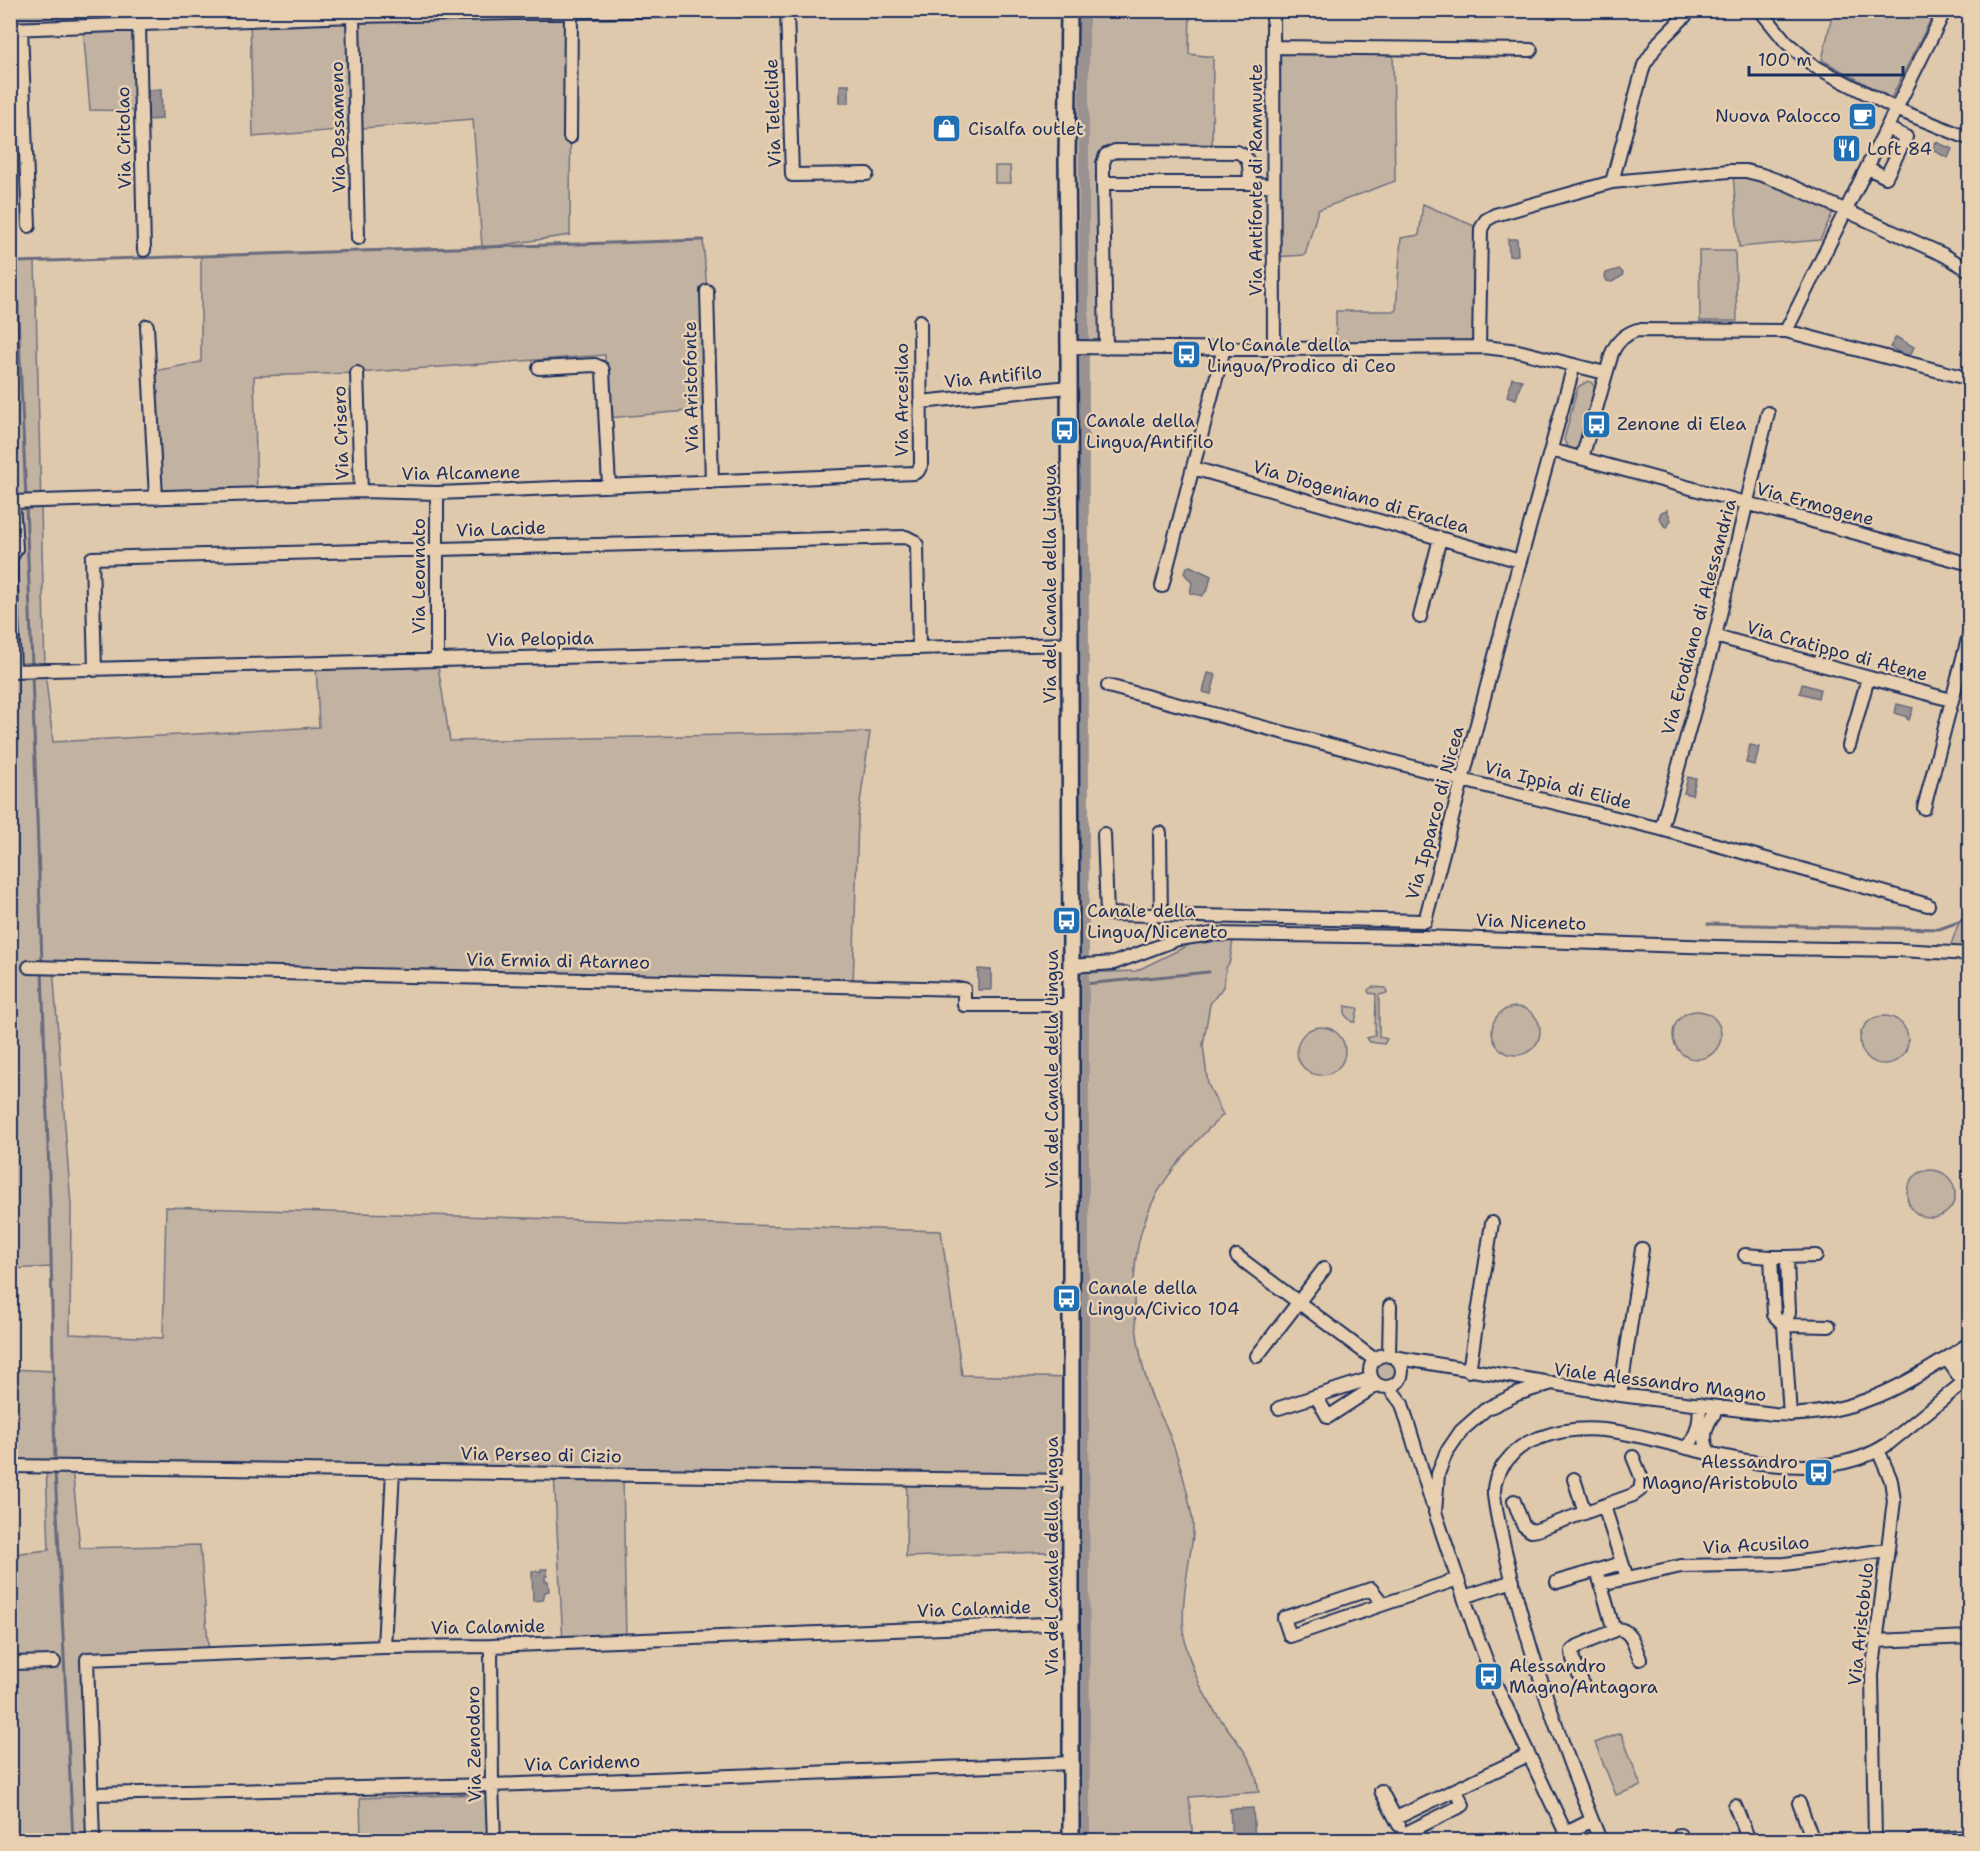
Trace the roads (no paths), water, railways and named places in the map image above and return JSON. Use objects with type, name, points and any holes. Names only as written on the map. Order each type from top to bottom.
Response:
[{"type":"street","points":[[29,226],[16,29],[353,16],[691,10]]},
{"type":"street","name":"Via Teleclide","points":[[787,10],[792,176],[867,174]]},
{"type":"street","name":"Via del Canale della Lingua","points":[[1070,10],[1067,149],[1072,347],[1069,387],[1070,644],[1076,966],[1071,1005],[1071,1840]]},
{"type":"street","name":"Via Antifonte di Ramnunte","points":[[1274,10],[1274,349]]},
{"type":"street","points":[[1612,182],[1644,65],[1659,42],[1692,10]]},
{"type":"street","points":[[1760,10],[1780,36],[1814,66],[1896,109],[1970,139]]},
{"type":"street","points":[[1786,331],[1945,10]]},
{"type":"street","points":[[570,137],[571,13]]},
{"type":"street","name":"Via Dessameno","points":[[353,16],[358,238]]},
{"type":"street","name":"Via Critolao","points":[[139,25],[144,250]]},
{"type":"street","points":[[1274,47],[1531,50]]},
{"type":"street","points":[[1868,168],[1886,177],[1906,137],[1887,128]]},
{"type":"street","points":[[1100,348],[1104,157],[1109,152],[1118,151],[1239,153],[1248,160],[1250,183]]},
{"type":"street","points":[[1479,347],[1482,229],[1486,219],[1492,215],[1612,182],[1746,171],[1774,179],[1944,255],[1970,271]]},
{"type":"street","points":[[1103,183],[1250,183],[1273,186]]},
{"type":"street","name":"Via Aristofonte","points":[[707,291],[712,482]]},
{"type":"street","name":"Via Arcesilao","points":[[912,474],[918,471],[921,465],[920,321]]},
{"type":"street","points":[[147,326],[156,498]]},
{"type":"street","points":[[1582,458],[1605,373],[1618,343],[1626,335],[1637,330],[1786,331],[1970,379]]},
{"type":"street","points":[[1072,347],[1274,349],[1479,347],[1518,351],[1605,373]]},
{"type":"street","points":[[1162,586],[1224,348]]},
{"type":"street","points":[[539,368],[595,365],[602,368],[609,486]]},
{"type":"street","name":"Via Ipparco di Nicea","points":[[1104,834],[1107,914],[1425,921],[1574,365]]},
{"type":"street","name":"Via Crisero","points":[[357,373],[361,491]]},
{"type":"street","name":"Via Antifilo","points":[[920,402],[1069,387]]},
{"type":"street","name":"Via Erodiano di Alessandria","points":[[1661,829],[1715,636],[1768,413]]},
{"type":"street","name":"Via Ermogene","points":[[1551,450],[1970,564]]},
{"type":"street","name":"Via Diogeniano di Eraclea","points":[[1193,468],[1520,561]]},
{"type":"street","name":"Via Alcamene","points":[[12,502],[361,491],[437,493],[912,474]]},
{"type":"street","name":"Via Leonnato","points":[[437,493],[437,660]]},
{"type":"street","points":[[12,502],[16,549],[10,560],[12,671]]},
{"type":"street","name":"Via Lacide","points":[[95,670],[92,558],[906,537],[917,545],[919,648]]},
{"type":"street","points":[[1420,617],[1440,538]]},
{"type":"street","points":[[1924,807],[1970,631]]},
{"type":"street","name":"Via Cratippo di Atene","points":[[1715,636],[1951,700]]},
{"type":"street","name":"Via Pelopida","points":[[12,671],[1070,644]]},
{"type":"street","points":[[1849,746],[1868,678]]},
{"type":"street","name":"Via Ippia di Elide","points":[[1108,686],[1462,780],[1661,829],[1928,905]]},
{"type":"street","points":[[1160,833],[1161,916]]},
{"type":"street","points":[[1423,937],[1425,921]]},
{"type":"street","name":"Via Niceneto","points":[[1076,966],[1119,962],[1166,943],[1199,935],[1423,937],[1717,947],[1900,950],[1970,954]]},
{"type":"street","name":"Via Ermia di Atarneo","points":[[29,967],[964,989],[964,1005],[1071,1005]]},
{"type":"street","points":[[1469,1371],[1492,1223]]},
{"type":"street","points":[[1620,1395],[1642,1249]]},
{"type":"street","points":[[1237,1256],[1375,1360]]},
{"type":"street","points":[[1745,1256],[1816,1256]]},
{"type":"street","points":[[1771,1257],[1774,1315],[1784,1325],[1829,1326]]},
{"type":"street","points":[[1787,1257],[1789,1313],[1784,1325],[1790,1415]]},
{"type":"street","points":[[1257,1356],[1324,1269]]},
{"type":"street","points":[[1390,1306],[1391,1357]]},
{"type":"street","name":"Viale Alessandro Magno","points":[[1568,1837],[1489,1668],[1435,1512],[1436,1482],[1440,1467],[1449,1447],[1461,1431],[1476,1416],[1492,1406],[1525,1391],[1552,1383],[1620,1395],[1790,1415],[1834,1411],[1893,1390],[1970,1343]]},
{"type":"street","points":[[1435,1512],[1402,1404],[1380,1383],[1371,1366],[1375,1360],[1383,1356],[1391,1357],[1552,1383]]},
{"type":"street","points":[[1600,1840],[1542,1689],[1496,1510],[1494,1491],[1500,1471],[1517,1450],[1535,1440],[1551,1434],[1592,1428],[1760,1463],[1817,1466],[1850,1461],[1878,1450],[1967,1377],[1951,1356]]},
{"type":"street","points":[[1279,1408],[1316,1396],[1380,1383],[1397,1384],[1403,1371],[1399,1361],[1391,1357]]},
{"type":"street","points":[[1316,1396],[1328,1417],[1380,1383]]},
{"type":"street","points":[[1687,1448],[1698,1428],[1699,1404]]},
{"type":"street","points":[[1710,1453],[1705,1444],[1706,1430],[1712,1416],[1720,1407]]},
{"type":"street","name":"Via Aristobulo","points":[[1875,1840],[1872,1675],[1894,1495],[1889,1473],[1878,1450]]},
{"type":"street","points":[[1514,1501],[1523,1525],[1531,1531],[1604,1506],[1640,1490],[1642,1481],[1633,1457]]},
{"type":"street","name":"Via Perseo di Cizio","points":[[10,1466],[1071,1481]]},
{"type":"street","points":[[384,1647],[393,1470]]},
{"type":"street","points":[[1574,1479],[1585,1513]]},
{"type":"street","points":[[1604,1506],[1627,1578]]},
{"type":"street","name":"Via Acusilao","points":[[1601,1584],[1681,1566],[1785,1564],[1887,1550]]},
{"type":"street","points":[[1557,1582],[1622,1563]]},
{"type":"street","points":[[1597,1570],[1614,1631]]},
{"type":"street","points":[[1383,1604],[1371,1589],[1284,1618],[1290,1636],[1458,1579]]},
{"type":"street","points":[[1464,1597],[1513,1581]]},
{"type":"street","name":"Via Calamide","points":[[93,1840],[87,1659],[1072,1623]]},
{"type":"street","points":[[1582,1682],[1572,1651],[1578,1646],[1614,1631],[1620,1629],[1627,1632],[1640,1659]]},
{"type":"street","points":[[1875,1641],[1970,1637]]},
{"type":"street","name":"Via Zenodoro","points":[[491,1646],[494,1840]]},
{"type":"street","points":[[10,1664],[54,1662]]},
{"type":"street","points":[[1396,1818],[1528,1755]]},
{"type":"street","name":"Via Caridemo","points":[[93,1794],[492,1785],[1072,1763]]},
{"type":"street","points":[[1381,1791],[1406,1838],[1463,1805],[1456,1791]]},
{"type":"street","points":[[1799,1803],[1813,1840]]},
{"type":"street","points":[[1735,1806],[1749,1840]]},
{"type":"street","points":[[1568,1837],[1592,1820]]},
{"type":"street","points":[[1912,1840],[1970,1837]]},
{"type":"waterway","points":[[1084,10],[1085,1840]]},
{"type":"waterway","points":[[10,127],[26,499]]},
{"type":"waterway","points":[[17,262],[703,240]]},
{"type":"waterway","points":[[26,505],[32,666]]},
{"type":"waterway","points":[[32,673],[42,963]]},
{"type":"waterway","points":[[1708,924],[1939,929],[1959,922],[1970,915]]},
{"type":"waterway","points":[[42,970],[50,1204],[55,1464]]},
{"type":"waterway","points":[[1084,984],[1209,972]]},
{"type":"waterway","points":[[55,1471],[73,1840]]},
{"type":"place","name":"Nuova Palocco","points":[[1862,116]]},
{"type":"place","name":"Cisalfa outlet","points":[[947,129]]},
{"type":"place","name":"Loft 84","points":[[1846,149]]},
{"type":"place","name":"Vlo Canale della Lingua/Prodico di Ceo","points":[[1186,355]]},
{"type":"place","name":"Zenone di Elea","points":[[1596,424]]},
{"type":"place","name":"Canale della Lingua/Antifilo","points":[[1065,431]]},
{"type":"place","name":"Canale della Lingua/Niceneto","points":[[1066,921]]},
{"type":"place","name":"Canale della Lingua/Civico 104","points":[[1067,1298]]},
{"type":"place","name":"Alessandro Magno/Aristobulo","points":[[1819,1472]]},
{"type":"place","name":"Alessandro Magno/Antagora","points":[[1488,1676]]}]
